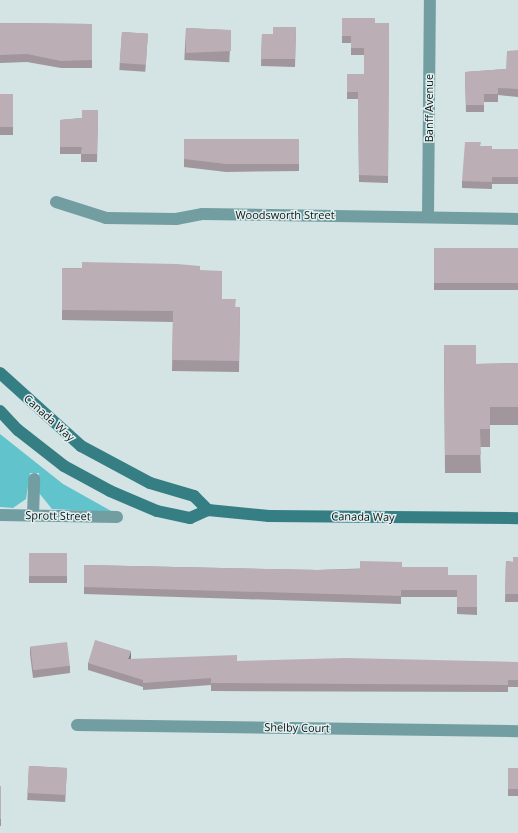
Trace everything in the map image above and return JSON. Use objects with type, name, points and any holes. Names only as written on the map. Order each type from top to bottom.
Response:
[{"type":"main road","name":"Canada Way","points":[[0,373],[81,446],[150,483],[194,496],[208,510]]},
{"type":"main road","name":"Canada Way","points":[[0,411],[18,430],[64,466],[110,491],[157,511],[190,518],[208,510],[269,516],[518,518]]},
{"type":"street","name":"Banff Avenue","points":[[428,217],[430,0]]},
{"type":"street","name":"Woodsworth Street","points":[[56,202],[106,218],[176,219],[202,214],[518,219]]},
{"type":"street","points":[[33,515],[34,479]]},
{"type":"street","name":"Sprott Street","points":[[0,515],[117,517]]},
{"type":"street","name":"Shelby Court","points":[[77,725],[518,731]]},
{"type":"shaded area","points":[[0,434],[63,484],[113,512],[52,509],[39,493],[39,473],[30,473],[26,499],[13,508],[0,507]]},
{"type":"building","points":[[342,18],[375,18],[375,23],[389,23],[388,176],[359,175],[358,92],[347,92],[347,74],[364,74],[364,48],[351,48],[351,36],[342,36]]},
{"type":"building","points":[[0,23],[92,24],[92,60],[61,61],[27,54],[0,55]]},
{"type":"building","points":[[273,27],[296,27],[295,59],[261,59],[262,34],[273,34]]},
{"type":"building","points":[[186,28],[231,30],[231,51],[186,53]]},
{"type":"building","points":[[122,32],[148,34],[146,65],[120,63]]},
{"type":"building","points":[[518,50],[518,89],[498,88],[498,94],[484,94],[484,105],[466,105],[465,72],[506,69],[507,51]]},
{"type":"building","points":[[0,94],[13,94],[13,127],[0,127]]},
{"type":"building","points":[[82,110],[98,110],[97,154],[81,154],[82,147],[60,147],[60,120],[82,118]]},
{"type":"building","points":[[184,139],[299,139],[299,164],[226,164],[184,159]]},
{"type":"building","points":[[465,142],[481,142],[480,146],[492,146],[492,149],[518,149],[518,177],[492,177],[492,182],[462,181]]},
{"type":"building","points":[[434,248],[518,248],[518,283],[434,283]]},
{"type":"building","points":[[82,262],[177,264],[200,266],[200,270],[222,271],[222,299],[236,299],[235,307],[240,307],[239,361],[172,360],[173,311],[62,310],[62,268],[82,269]]},
{"type":"building","points":[[444,345],[476,345],[476,364],[518,363],[518,407],[490,407],[490,429],[480,429],[481,455],[445,455]]},
{"type":"building","points":[[29,553],[67,553],[67,576],[29,576]]},
{"type":"building","points":[[513,557],[518,557],[518,594],[505,594],[506,561],[513,562]]},
{"type":"building","points":[[360,561],[402,562],[402,567],[448,567],[448,575],[477,575],[477,607],[457,607],[457,590],[401,590],[401,596],[84,587],[84,565],[318,570],[360,569]]},
{"type":"building","points":[[95,640],[131,651],[128,659],[237,655],[237,661],[346,658],[518,662],[518,680],[508,680],[508,685],[211,683],[211,678],[143,683],[143,680],[88,663]]},
{"type":"building","points":[[67,642],[70,666],[33,670],[30,647]]},
{"type":"building","points":[[29,766],[67,768],[66,795],[28,793]]},
{"type":"building","points":[[508,768],[518,768],[518,789],[508,789]]},
{"type":"building","points":[[0,786],[1,786],[0,819]]}]
